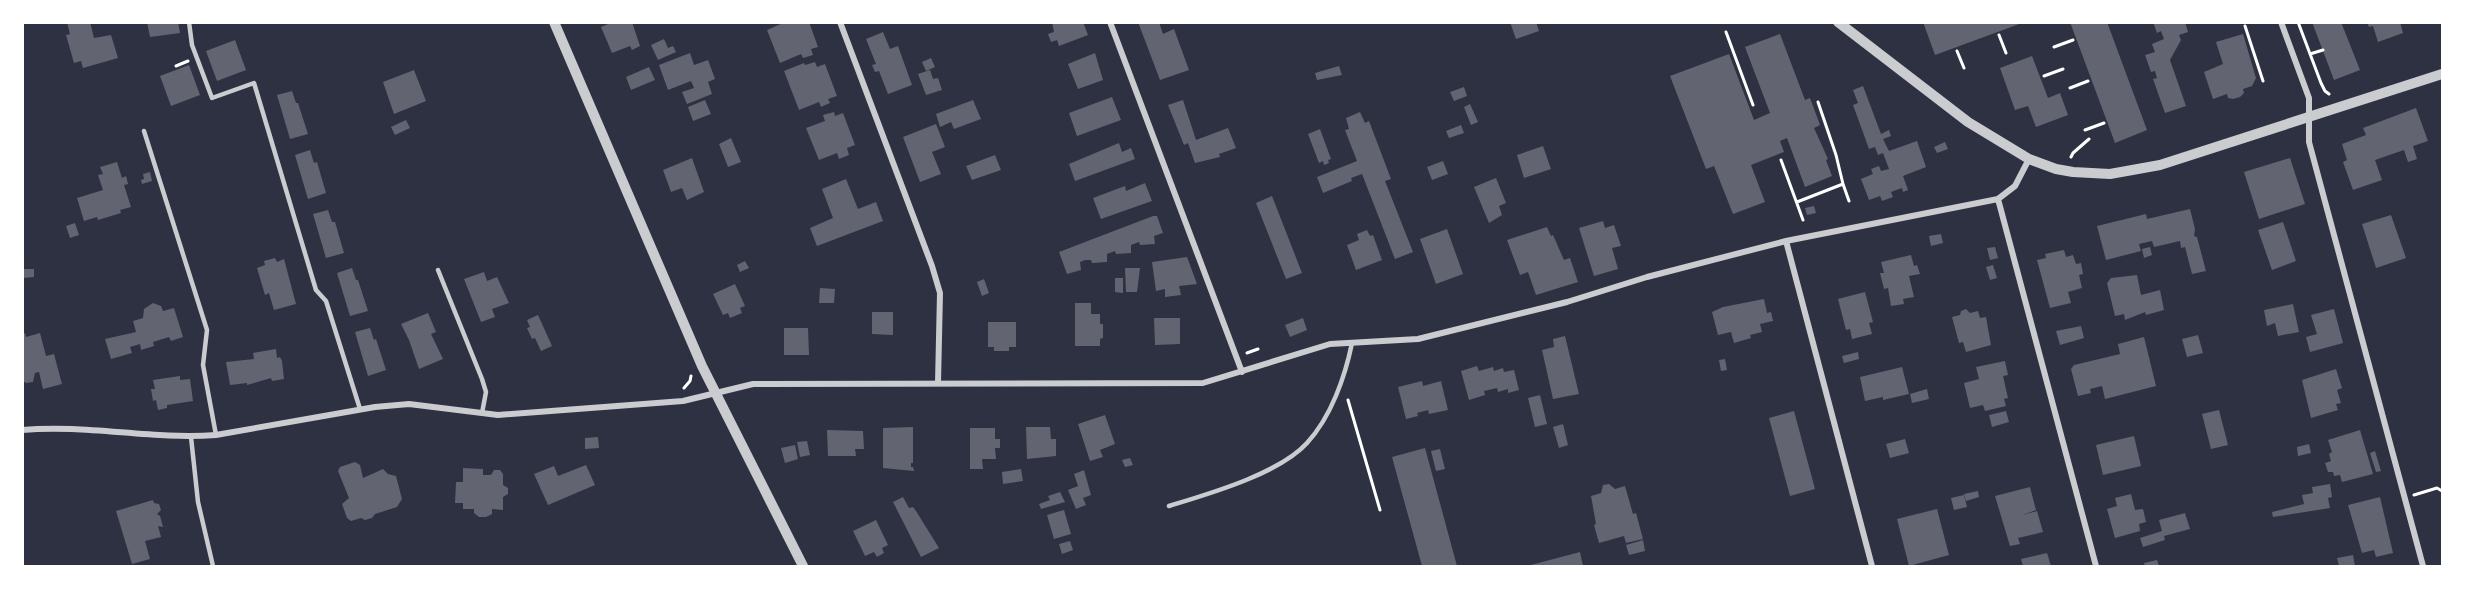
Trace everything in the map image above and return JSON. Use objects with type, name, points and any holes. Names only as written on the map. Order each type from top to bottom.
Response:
[{"type":"street","points":[[554,22],[653,257],[715,393],[803,567]]},
{"type":"street","points":[[840,22],[932,266],[940,293],[938,383]]},
{"type":"street","points":[[1110,22],[1242,372]]},
{"type":"street","points":[[1838,22],[1968,122],[2029,159],[2073,172],[2122,172],[2171,162],[2442,74]]},
{"type":"street","points":[[2282,22],[2309,98],[2308,142],[2423,567]]},
{"type":"street","points":[[22,430],[47,428],[191,437],[216,435],[360,409],[409,404],[498,415],[683,401],[753,384],[1203,383],[1330,344],[1418,339],[1568,302],[1647,277],[1786,241],[1998,199],[2014,186],[2029,159]]},
{"type":"street","points":[[1998,199],[2096,567]]},
{"type":"street","points":[[1786,241],[1872,567]]},
{"type":"lane","points":[[189,22],[192,45],[212,98],[254,83],[316,290],[326,301],[360,409]]},
{"type":"lane","points":[[144,131],[207,330],[203,365],[216,435]]},
{"type":"lane","points":[[438,270],[486,392],[482,413]]},
{"type":"lane","points":[[1169,506],[1273,469],[1305,446],[1322,425],[1349,359],[1352,343]]},
{"type":"lane","points":[[191,437],[198,502],[213,567]]},
{"type":"path","points":[[2298,22],[2321,83],[2329,94]]},
{"type":"path","points":[[2245,26],[2263,81]]},
{"type":"path","points":[[1726,32],[1753,105]]},
{"type":"path","points":[[1999,35],[2006,53]]},
{"type":"path","points":[[2054,47],[2073,40]]},
{"type":"path","points":[[2310,54],[2323,50]]},
{"type":"path","points":[[1957,51],[1964,68]]},
{"type":"path","points":[[2044,76],[2062,69]]},
{"type":"path","points":[[2070,88],[2088,81]]},
{"type":"path","points":[[1818,102],[1849,201]]},
{"type":"path","points":[[2085,130],[2104,123]]},
{"type":"path","points":[[2071,158],[2073,153],[2089,139]]},
{"type":"path","points":[[1781,160],[1803,220]]},
{"type":"path","points":[[1797,202],[1843,184]]},
{"type":"path","points":[[1239,362],[1255,356]]},
{"type":"path","points":[[1340,382],[1344,387],[1380,510]]},
{"type":"path","points":[[2421,493],[2437,488],[2442,491]]},
{"type":"building","points":[[67,22],[90,22],[94,38],[111,35],[118,58],[83,68],[81,61],[74,63],[66,35],[70,34]]},
{"type":"building","points":[[147,22],[178,22],[180,33],[150,37]]},
{"type":"building","points":[[613,22],[632,22],[640,46],[632,50],[630,46],[612,53],[601,27]]},
{"type":"building","points":[[785,22],[809,22],[818,47],[811,49],[813,55],[803,58],[801,54],[780,63],[767,30]]},
{"type":"building","points":[[1052,22],[1083,22],[1088,35],[1059,46],[1057,40],[1051,42],[1048,34],[1054,32]]},
{"type":"building","points":[[1138,22],[1159,22],[1163,34],[1174,29],[1189,70],[1160,80]]},
{"type":"building","points":[[1510,22],[1536,22],[1539,31],[1516,39]]},
{"type":"building","points":[[1923,22],[2022,22],[2022,23],[1935,55]]},
{"type":"building","points":[[2070,22],[2107,22],[2147,130],[2115,143]]},
{"type":"building","points":[[2153,22],[2185,22],[2188,32],[2179,35],[2181,40],[2170,60],[2186,106],[2165,113],[2153,79],[2157,78],[2155,71],[2151,72],[2145,55],[2155,52],[2152,44],[2164,39],[2161,31],[2157,33]]},
{"type":"building","points":[[2312,22],[2341,22],[2360,70],[2334,80]]},
{"type":"building","points":[[2367,22],[2400,22],[2403,33],[2378,42],[2373,26],[2369,27]]},
{"type":"building","points":[[883,32],[890,49],[898,46],[912,85],[888,94],[879,71],[875,72],[872,65],[876,64],[866,39]]},
{"type":"building","points":[[1780,34],[1805,100],[1810,98],[1820,125],[1814,128],[1828,159],[1826,160],[1832,176],[1805,187],[1787,138],[1780,141],[1784,152],[1751,165],[1765,202],[1733,214],[1714,166],[1706,169],[1670,76],[1729,54],[1754,120],[1770,113],[1745,47]]},
{"type":"building","points":[[2243,34],[2256,78],[2252,86],[2243,89],[2244,93],[2240,97],[2228,98],[2227,94],[2213,99],[2204,72],[2223,64],[2216,42]]},
{"type":"building","points":[[664,39],[668,48],[673,46],[676,52],[658,60],[651,45]]},
{"type":"building","points":[[235,40],[246,70],[217,81],[206,51]]},
{"type":"building","points":[[690,53],[694,65],[708,60],[715,79],[708,82],[712,94],[687,104],[682,92],[694,88],[691,81],[668,90],[659,65]]},
{"type":"building","points":[[1095,53],[1103,80],[1078,89],[1068,64]]},
{"type":"building","points":[[2032,56],[2048,98],[2060,93],[2068,115],[2036,127],[2028,106],[2015,110],[2000,68]]},
{"type":"building","points":[[931,58],[935,67],[926,71],[922,62]]},
{"type":"building","points":[[815,62],[817,67],[825,64],[837,96],[828,99],[830,103],[821,107],[819,102],[799,110],[784,71],[804,63],[805,65]]},
{"type":"building","points":[[189,65],[200,95],[171,106],[160,76]]},
{"type":"building","points":[[1339,66],[1342,75],[1317,80],[1315,73]]},
{"type":"building","points":[[649,67],[655,80],[631,90],[626,77]]},
{"type":"building","points":[[414,70],[426,101],[394,114],[383,82]]},
{"type":"building","points":[[930,70],[933,79],[938,78],[942,90],[926,95],[918,74]]},
{"type":"building","points":[[1863,86],[1881,134],[1889,130],[1891,136],[1883,139],[1889,151],[1917,141],[1926,167],[1903,176],[1908,190],[1903,192],[1902,188],[1891,192],[1893,197],[1882,201],[1880,196],[1869,200],[1861,179],[1873,174],[1871,169],[1879,166],[1881,171],[1889,169],[1883,153],[1878,155],[1875,147],[1869,149],[1853,105],[1858,103],[1853,90]]},
{"type":"building","points":[[1464,87],[1467,96],[1454,101],[1450,92]]},
{"type":"building","points":[[292,91],[308,134],[290,139],[277,95]]},
{"type":"building","points":[[1112,97],[1121,120],[1077,136],[1069,113]]},
{"type":"building","points":[[705,100],[711,114],[693,121],[688,107]]},
{"type":"building","points":[[973,100],[981,119],[954,129],[951,122],[940,127],[936,114]]},
{"type":"building","points":[[1183,100],[1196,140],[1228,128],[1236,148],[1219,154],[1220,157],[1195,163],[1188,143],[1184,145],[1168,105]]},
{"type":"building","points":[[1470,104],[1478,122],[1471,125],[1464,107]]},
{"type":"building","points":[[2416,108],[2428,141],[2413,146],[2417,159],[2408,162],[2404,150],[2375,160],[2382,180],[2353,190],[2343,162],[2347,160],[2342,144],[2366,135],[2363,128]]},
{"type":"building","points":[[834,112],[835,116],[843,113],[855,145],[847,148],[849,155],[839,159],[837,153],[819,160],[806,128],[825,121],[823,115]]},
{"type":"building","points":[[1360,112],[1365,123],[1369,121],[1391,179],[1385,181],[1413,252],[1395,259],[1362,174],[1351,178],[1352,181],[1323,193],[1317,177],[1357,161],[1345,130],[1349,129],[1346,118]]},
{"type":"building","points":[[406,120],[410,128],[395,135],[391,127]]},
{"type":"building","points":[[936,124],[945,147],[932,152],[941,174],[920,182],[903,137]]},
{"type":"building","points":[[1461,125],[1464,133],[1449,138],[1446,131]]},
{"type":"building","points":[[1320,129],[1331,159],[1324,165],[1323,161],[1319,163],[1308,134]]},
{"type":"building","points":[[731,138],[741,162],[728,167],[719,144]]},
{"type":"building","points":[[1945,142],[1948,149],[1937,153],[1934,147]]},
{"type":"building","points":[[1119,143],[1122,152],[1131,148],[1135,159],[1075,181],[1069,164]]},
{"type":"building","points":[[1543,146],[1551,169],[1524,178],[1517,155]]},
{"type":"building","points":[[310,150],[314,163],[317,162],[326,193],[308,199],[295,155]]},
{"type":"building","points":[[995,155],[1001,170],[972,180],[966,166]]},
{"type":"building","points":[[692,158],[704,192],[687,200],[682,188],[671,192],[663,170]]},
{"type":"building","points":[[2290,158],[2305,204],[2259,219],[2244,172]]},
{"type":"building","points":[[1443,161],[1448,174],[1432,180],[1427,167]]},
{"type":"building","points":[[117,162],[122,178],[126,176],[128,184],[124,185],[131,207],[120,210],[121,213],[98,220],[97,217],[84,221],[77,198],[103,190],[98,175],[103,174],[100,167]]},
{"type":"building","points":[[150,172],[152,181],[142,184],[143,174]]},
{"type":"building","points":[[1496,178],[1506,203],[1499,206],[1502,215],[1489,223],[1474,187]]},
{"type":"building","points":[[846,179],[858,209],[876,202],[883,221],[817,246],[810,228],[833,218],[822,189]]},
{"type":"building","points":[[1145,183],[1152,201],[1101,219],[1093,198],[1125,186],[1126,191]]},
{"type":"building","points":[[1272,196],[1302,273],[1286,279],[1256,203]]},
{"type":"building","points":[[1814,206],[1816,213],[1807,215],[1805,208]]},
{"type":"building","points":[[2190,209],[2195,229],[2194,236],[2197,237],[2206,271],[2192,274],[2185,247],[2181,248],[2180,241],[2154,247],[2152,241],[2139,244],[2141,251],[2106,260],[2097,226],[2146,214],[2147,219]]},
{"type":"building","points":[[328,210],[332,222],[335,222],[344,253],[326,258],[313,214]]},
{"type":"building","points":[[2391,215],[2406,258],[2376,268],[2362,224]]},
{"type":"building","points":[[1157,216],[1163,233],[1154,236],[1155,244],[1140,245],[1139,242],[1131,245],[1131,253],[1116,254],[1115,251],[1107,254],[1107,262],[1092,263],[1091,260],[1085,260],[1080,262],[1081,270],[1067,274],[1059,252]]},
{"type":"building","points":[[1603,221],[1605,228],[1614,225],[1621,246],[1612,248],[1618,269],[1594,276],[1579,228]]},
{"type":"building","points":[[2283,222],[2296,261],[2272,270],[2258,230]]},
{"type":"building","points":[[75,223],[79,235],[70,238],[66,226]]},
{"type":"building","points":[[1547,227],[1564,260],[1570,258],[1578,282],[1536,295],[1528,272],[1520,275],[1507,240]]},
{"type":"building","points":[[1447,229],[1463,274],[1436,284],[1420,239]]},
{"type":"building","points":[[1367,230],[1370,236],[1373,235],[1382,260],[1356,270],[1347,245],[1359,240],[1357,234]]},
{"type":"building","points":[[1941,234],[1943,243],[1931,246],[1929,236]]},
{"type":"building","points":[[1995,247],[1998,258],[1990,260],[1987,248]]},
{"type":"building","points":[[2150,247],[2152,255],[2144,258],[2142,249]]},
{"type":"building","points":[[2064,250],[2066,257],[2073,255],[2076,264],[2081,263],[2083,274],[2079,275],[2082,288],[2068,292],[2071,303],[2050,308],[2037,260],[2046,258],[2045,254]]},
{"type":"building","points":[[1911,255],[1914,266],[1917,265],[1920,274],[1909,276],[1914,297],[1903,299],[1904,304],[1891,306],[1888,288],[1884,289],[1880,273],[1884,273],[1881,262]]},
{"type":"building","points":[[1187,257],[1197,284],[1179,286],[1181,295],[1165,297],[1165,289],[1156,291],[1152,262]]},
{"type":"building","points":[[275,258],[277,262],[284,259],[296,304],[274,310],[269,293],[265,295],[257,268],[265,265],[264,261]]},
{"type":"building","points":[[745,261],[749,268],[740,272],[737,265]]},
{"type":"building","points":[[1993,265],[1997,278],[1990,280],[1986,267]]},
{"type":"building","points":[[352,268],[368,311],[350,316],[337,273]]},
{"type":"building","points":[[1125,268],[1140,268],[1137,292],[1126,292]]},
{"type":"building","points":[[23,269],[34,269],[34,277],[23,278]]},
{"type":"building","points":[[484,272],[487,281],[497,277],[509,303],[492,309],[495,317],[481,322],[464,279]]},
{"type":"building","points":[[2137,275],[2141,295],[2160,290],[2164,310],[2146,315],[2145,312],[2125,320],[2124,314],[2115,316],[2107,283],[2111,278]]},
{"type":"building","points":[[1115,278],[1123,278],[1123,293],[1115,292]]},
{"type":"building","points":[[984,279],[989,293],[982,296],[977,282]]},
{"type":"building","points":[[735,284],[745,306],[740,308],[742,313],[730,318],[728,313],[723,315],[713,294]]},
{"type":"building","points":[[820,288],[835,289],[834,303],[819,303]]},
{"type":"building","points":[[1865,292],[1873,322],[1869,323],[1872,334],[1852,339],[1850,329],[1846,330],[1838,299]]},
{"type":"building","points":[[1764,299],[1767,313],[1771,312],[1773,321],[1760,324],[1762,332],[1734,343],[1731,332],[1718,335],[1712,312],[1723,307]]},
{"type":"building","points":[[153,303],[161,306],[163,311],[174,308],[183,337],[171,341],[169,337],[153,342],[154,346],[141,350],[140,344],[130,347],[132,353],[111,359],[105,339],[136,332],[133,321],[143,318],[144,309]]},
{"type":"building","points":[[1075,303],[1091,303],[1091,314],[1100,314],[1103,338],[1100,339],[1100,346],[1075,346]]},
{"type":"building","points":[[2293,304],[2299,332],[2278,336],[2275,323],[2267,326],[2264,310]]},
{"type":"building","points":[[1966,309],[1970,313],[1978,311],[1980,318],[1986,317],[1991,345],[1966,352],[1963,342],[1959,343],[1952,317],[1960,315],[1961,311]]},
{"type":"building","points":[[2334,309],[2343,343],[2310,352],[2306,337],[2317,334],[2311,315]]},
{"type":"building","points":[[872,312],[893,312],[893,335],[872,334]]},
{"type":"building","points":[[428,313],[436,332],[431,334],[443,359],[419,369],[401,324]]},
{"type":"building","points":[[538,315],[552,346],[541,351],[527,328],[530,327],[527,320]]},
{"type":"building","points":[[1154,318],[1180,318],[1180,344],[1155,345]]},
{"type":"building","points":[[1303,318],[1307,330],[1290,337],[1285,325]]},
{"type":"building","points":[[988,322],[1016,322],[1016,347],[1009,347],[1009,351],[994,351],[994,347],[988,347]]},
{"type":"building","points":[[2081,326],[2084,338],[2060,345],[2056,331]]},
{"type":"building","points":[[370,328],[386,370],[368,376],[355,332]]},
{"type":"building","points":[[784,328],[808,328],[809,355],[784,355]]},
{"type":"building","points":[[25,333],[26,337],[40,333],[46,356],[54,354],[62,384],[43,389],[39,372],[35,373],[33,382],[23,381],[22,334]]},
{"type":"building","points":[[2198,335],[2203,353],[2187,357],[2182,339]]},
{"type":"building","points":[[1565,336],[1579,394],[1553,399],[1542,350],[1554,347],[1553,339]]},
{"type":"building","points":[[2144,337],[2156,386],[2105,399],[2102,386],[2090,389],[2091,393],[2078,396],[2071,369],[2074,365],[2120,354],[2118,344]]},
{"type":"building","points":[[276,349],[277,358],[280,357],[282,361],[284,379],[272,381],[271,378],[247,385],[247,383],[230,385],[226,362],[254,359],[253,353]]},
{"type":"building","points":[[1858,352],[1859,359],[1844,363],[1842,356]]},
{"type":"building","points":[[1725,359],[1727,370],[1721,371],[1719,360]]},
{"type":"building","points":[[2005,361],[2008,375],[2003,376],[2008,398],[2004,399],[2006,406],[1985,411],[1983,405],[1970,408],[1964,383],[1979,379],[1976,367]]},
{"type":"building","points":[[1477,366],[1479,371],[1493,367],[1494,371],[1503,368],[1504,372],[1514,370],[1519,390],[1508,393],[1508,389],[1498,392],[1497,388],[1484,391],[1485,395],[1469,400],[1461,371]]},
{"type":"building","points":[[1902,367],[1909,394],[1883,400],[1883,397],[1865,401],[1860,377]]},
{"type":"building","points":[[2336,369],[2342,388],[2337,390],[2341,403],[2336,404],[2338,410],[2311,418],[2302,380]]},
{"type":"building","points":[[180,376],[180,380],[190,379],[193,401],[167,405],[167,408],[158,410],[156,400],[153,401],[151,389],[155,389],[153,380]]},
{"type":"building","points":[[1422,381],[1423,386],[1441,381],[1448,410],[1429,414],[1428,410],[1406,419],[1398,387]]},
{"type":"building","points":[[1927,389],[1929,399],[1912,403],[1910,394]]},
{"type":"building","points":[[1540,395],[1547,424],[1535,427],[1528,398]]},
{"type":"building","points":[[2219,410],[2228,445],[2211,449],[2202,414]]},
{"type":"building","points":[[1794,411],[1815,489],[1790,496],[1769,418]]},
{"type":"building","points":[[2006,411],[2009,422],[1992,427],[1989,415]]},
{"type":"building","points":[[1105,415],[1115,444],[1100,450],[1103,457],[1090,461],[1078,424]]},
{"type":"building","points":[[1563,424],[1568,445],[1559,448],[1553,427]]},
{"type":"building","points":[[913,427],[911,467],[914,471],[883,468],[883,428]]},
{"type":"building","points":[[1026,427],[1050,427],[1051,439],[1056,439],[1056,456],[1027,459]]},
{"type":"building","points":[[970,428],[995,428],[995,439],[1000,439],[1000,448],[995,448],[996,459],[982,459],[983,469],[970,469]]},
{"type":"building","points":[[827,430],[863,431],[864,449],[855,449],[856,456],[828,456]]},
{"type":"building","points":[[2360,430],[2373,474],[2342,482],[2340,475],[2334,476],[2333,472],[2328,472],[2325,463],[2331,461],[2329,454],[2332,452],[2328,440]]},
{"type":"building","points":[[2134,436],[2141,466],[2103,475],[2096,445]]},
{"type":"building","points":[[598,437],[599,448],[585,449],[585,438]]},
{"type":"building","points":[[1905,439],[1909,453],[1890,458],[1886,444]]},
{"type":"building","points":[[807,441],[810,455],[800,457],[797,442]]},
{"type":"building","points":[[2309,444],[2311,453],[2298,456],[2297,447]]},
{"type":"building","points":[[795,445],[798,459],[785,463],[781,448]]},
{"type":"building","points":[[1425,448],[1457,566],[1422,566],[1392,457]]},
{"type":"building","points":[[1440,449],[1445,469],[1436,471],[1431,451]]},
{"type":"building","points":[[2375,451],[2381,471],[2376,472],[2370,453]]},
{"type":"building","points":[[1130,458],[1133,465],[1125,467],[1122,460]]},
{"type":"building","points":[[355,462],[360,465],[363,478],[383,469],[388,474],[396,476],[402,499],[397,507],[365,520],[361,518],[351,521],[347,518],[342,504],[349,498],[338,471],[340,467]]},
{"type":"building","points":[[586,465],[595,485],[548,505],[534,474],[554,466],[558,476]]},
{"type":"building","points":[[463,468],[483,469],[483,475],[491,475],[494,470],[500,470],[503,474],[503,485],[508,488],[508,494],[503,497],[503,510],[492,509],[492,514],[479,517],[474,513],[474,509],[463,509],[463,503],[455,503],[456,482],[463,482]]},
{"type":"building","points":[[1021,469],[1023,481],[1003,484],[1002,472]]},
{"type":"building","points":[[1084,470],[1091,495],[1083,498],[1086,505],[1076,509],[1068,490],[1078,486],[1074,474]]},
{"type":"building","points":[[1609,484],[1615,489],[1625,486],[1643,539],[1626,543],[1624,536],[1599,543],[1594,525],[1596,524],[1591,496],[1601,493],[1603,485]]},
{"type":"building","points":[[2330,484],[2332,497],[2328,498],[2330,508],[2273,517],[2272,512],[2304,504],[2302,495],[2313,493],[2312,487]]},
{"type":"building","points":[[2030,487],[2036,510],[2023,515],[2037,511],[2043,532],[2018,538],[2020,544],[2010,546],[1995,496]]},
{"type":"building","points":[[1978,491],[1979,497],[1966,501],[1964,494]]},
{"type":"building","points":[[1060,492],[1065,502],[1041,509],[1039,504],[1050,500],[1048,496]]},
{"type":"building","points":[[2131,494],[2135,510],[2143,509],[2146,522],[2139,524],[2140,531],[2115,538],[2107,509],[2117,506],[2115,498]]},
{"type":"building","points":[[1964,495],[1967,507],[1954,510],[1951,498]]},
{"type":"building","points":[[903,497],[909,508],[913,507],[916,511],[939,548],[921,557],[893,502]]},
{"type":"building","points":[[2380,497],[2393,553],[2376,557],[2374,550],[2362,553],[2348,505]]},
{"type":"building","points":[[153,500],[154,503],[159,504],[161,510],[157,514],[160,516],[163,527],[158,526],[161,537],[145,541],[150,559],[132,564],[116,511]]},
{"type":"building","points":[[1937,509],[1949,555],[1909,566],[1897,519]]},
{"type":"building","points":[[1064,510],[1071,534],[1054,539],[1047,515]]},
{"type":"building","points":[[2185,513],[2190,529],[2164,536],[2165,540],[2143,547],[2140,538],[2162,531],[2159,520]]},
{"type":"building","points":[[876,520],[888,545],[882,548],[884,553],[877,557],[874,552],[865,556],[853,531]]},
{"type":"building","points":[[1643,540],[1645,551],[1629,555],[1626,545]]},
{"type":"building","points":[[1070,541],[1073,550],[1062,554],[1059,544]]},
{"type":"building","points":[[1580,552],[1583,566],[1527,566]]},
{"type":"building","points":[[2047,553],[2051,566],[2023,566],[2021,559]]},
{"type":"building","points":[[2353,555],[2355,566],[2339,566],[2337,558]]},
{"type":"building","points":[[2157,560],[2159,566],[2145,566],[2144,563]]}]
